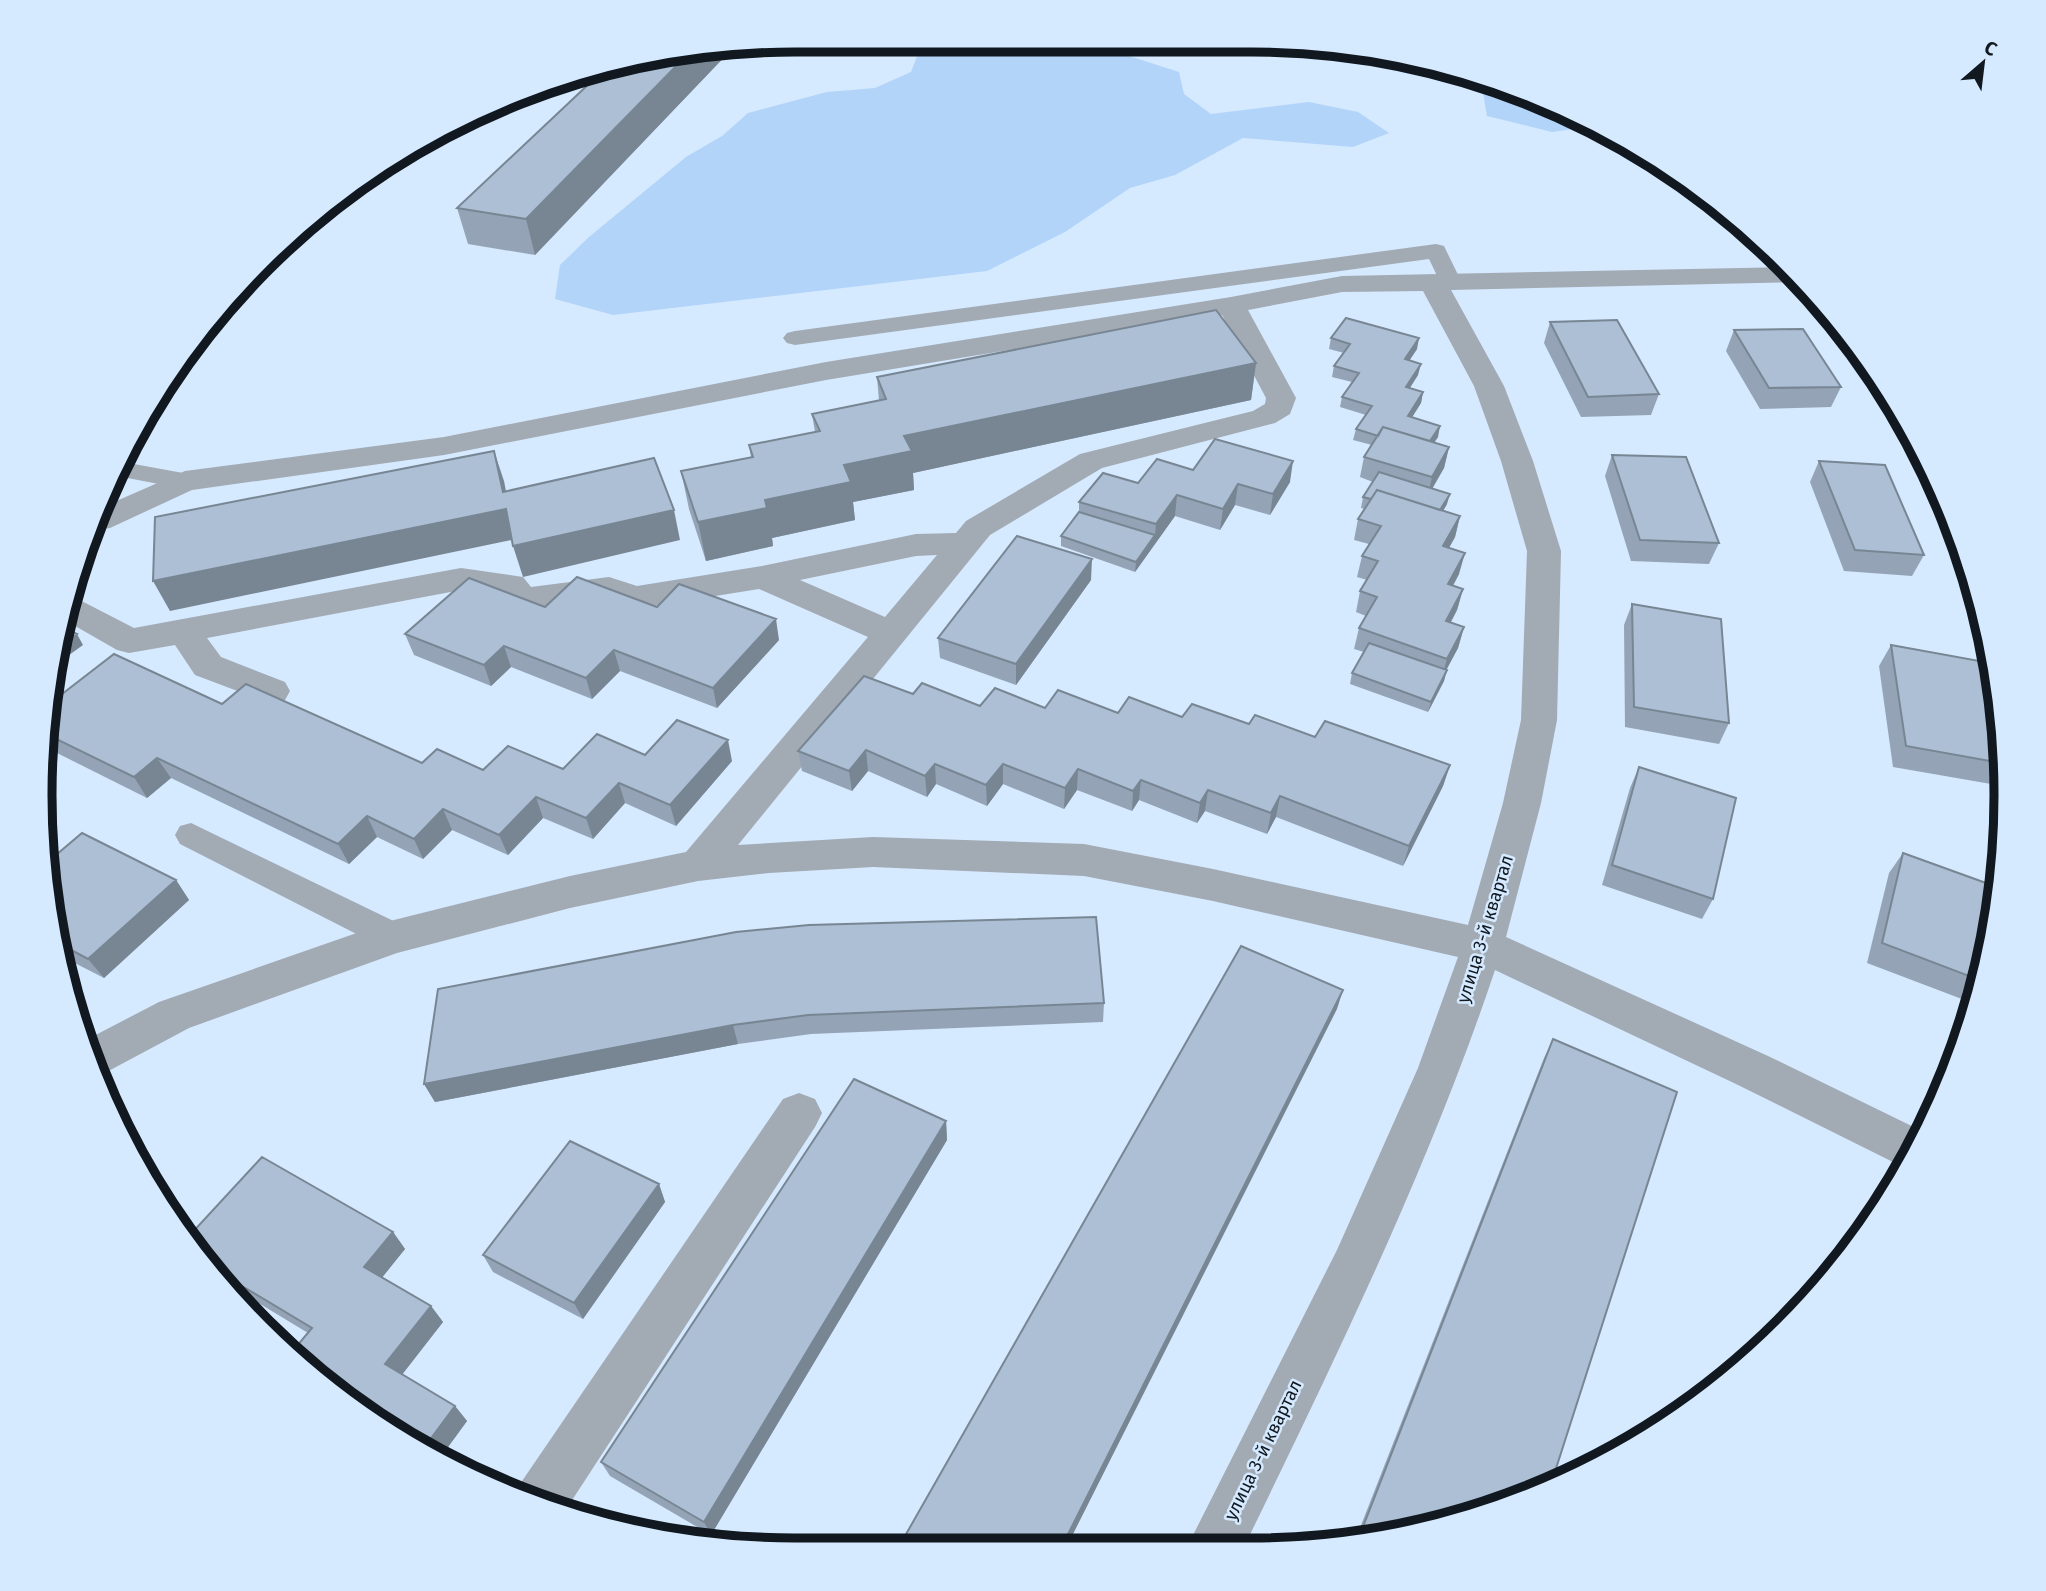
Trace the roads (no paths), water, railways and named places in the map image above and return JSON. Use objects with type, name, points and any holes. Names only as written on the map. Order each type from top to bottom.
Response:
[{"type":"street","points":[[107,517],[185,481],[444,446],[826,371],[1231,305],[1342,284],[1781,275]]},
{"type":"street","name":"улица 3-й квартал","points":[[1219,1538],[1354,1267],[1440,1068],[1483,945],[1522,803],[1539,720],[1544,551],[1517,461],[1489,386],[1441,281]]},
{"type":"street","points":[[698,865],[978,528],[1091,461],[1264,417],[1279,408],[1281,398],[1276,387],[1231,305]]},
{"type":"street","points":[[76,611],[129,641],[461,579],[510,585],[523,600],[609,588],[634,598],[762,577],[916,545],[966,543]]},
{"type":"street","points":[[762,577],[891,633]]},
{"type":"street","points":[[184,631],[208,666],[272,691]]},
{"type":"street","points":[[100,1055],[174,1015],[394,937],[570,892],[698,865],[769,857],[873,852],[1084,860],[1213,885],[1483,945],[1752,1070],[1906,1145]]},
{"type":"street","points":[[545,1494],[799,1113]]},
{"type":"lane","points":[[795,338],[1436,251],[1441,281]]},
{"type":"lane","points":[[128,470],[185,481]]},
{"type":"lane","points":[[191,835],[394,937]]}]
